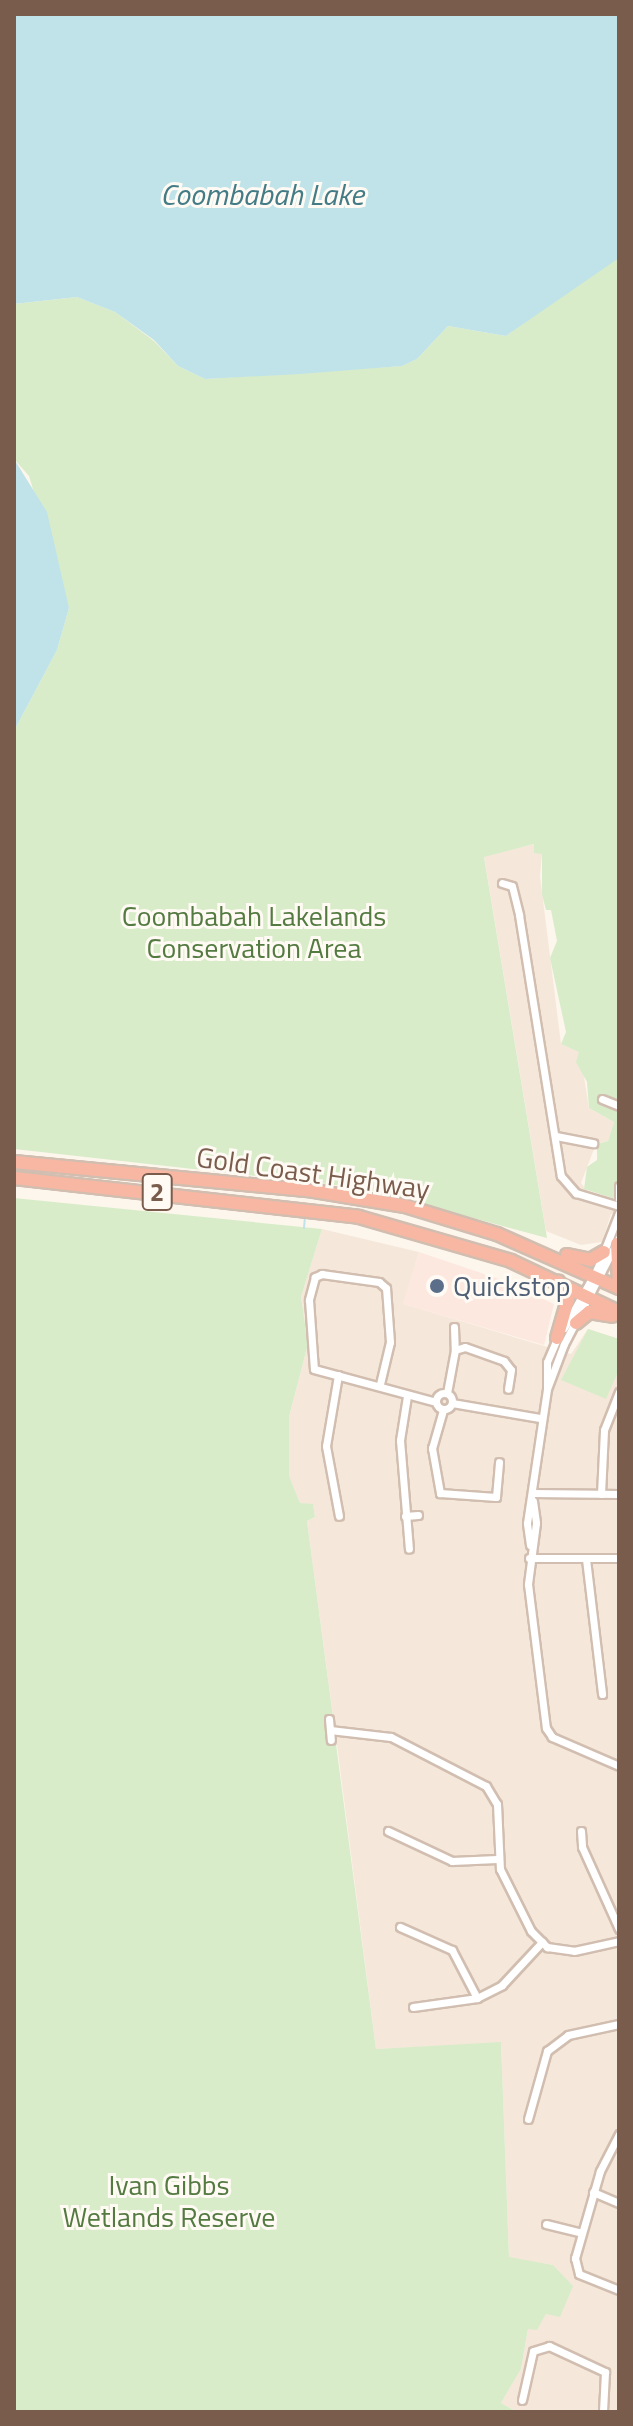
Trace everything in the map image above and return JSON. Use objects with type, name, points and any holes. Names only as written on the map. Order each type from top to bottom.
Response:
[{"type":"highway","name":"Gold Coast Highway","points":[[14,1162],[314,1191],[453,1218],[598,1277]]},
{"type":"highway","name":"Gold Coast Highway","points":[[14,1178],[307,1208],[429,1234],[557,1280],[587,1296]]},
{"type":"highway","points":[[453,1218],[582,1260],[604,1252]]},
{"type":"highway","points":[[618,1241],[619,1281]]},
{"type":"highway","name":"2","points":[[598,1277],[619,1288]]},
{"type":"highway","points":[[557,1280],[568,1300],[557,1338]]},
{"type":"highway","name":"2","points":[[587,1296],[619,1312]]},
{"type":"highway","points":[[576,1323],[589,1312],[604,1311],[619,1319]]},
{"type":"street","points":[[502,883],[512,886],[519,915],[566,1186],[619,1206]]},
{"type":"street","points":[[602,1099],[619,1106]]},
{"type":"street","points":[[556,1136],[593,1143]]},
{"type":"street","points":[[619,1186],[619,1199]]},
{"type":"street","points":[[598,1277],[619,1213]]},
{"type":"street","points":[[547,1389],[547,1362],[557,1338],[587,1296],[618,1241]]},
{"type":"street","points":[[380,1384],[390,1342],[386,1288],[379,1282],[322,1274],[315,1277],[309,1300],[314,1369],[380,1384],[407,1396],[436,1402],[443,1410]]},
{"type":"street","points":[[587,1296],[547,1389],[540,1418],[529,1558],[546,1728],[552,1737],[619,1766]]},
{"type":"street","points":[[452,1403],[447,1393],[455,1350],[454,1327]]},
{"type":"street","points":[[455,1350],[465,1347],[504,1361],[511,1370],[508,1389]]},
{"type":"street","points":[[326,1509],[338,1512],[326,1446],[338,1375]]},
{"type":"street","points":[[601,1494],[604,1430],[619,1392]]},
{"type":"street","points":[[436,1402],[447,1393]]},
{"type":"street","points":[[407,1396],[400,1440],[409,1549]]},
{"type":"street","points":[[499,1462],[496,1497],[440,1493],[432,1448],[443,1410],[452,1403],[540,1418]]},
{"type":"street","points":[[532,1497],[619,1494]]},
{"type":"street","points":[[405,1516],[418,1515]]},
{"type":"street","points":[[529,1558],[619,1558]]},
{"type":"street","points":[[586,1559],[602,1694]]},
{"type":"street","points":[[329,1719],[331,1740]]},
{"type":"street","points":[[330,1730],[391,1737],[486,1786],[497,1804],[497,1859],[531,1931],[542,1942],[560,1952],[619,1941]]},
{"type":"street","points":[[388,1831],[452,1861],[497,1859]]},
{"type":"street","points":[[581,1831],[582,1847],[619,1929]]},
{"type":"street","points":[[400,1927],[452,1950],[477,1998]]},
{"type":"street","points":[[413,2007],[477,1998],[502,1985],[542,1942]]},
{"type":"street","points":[[528,2119],[547,2051],[568,2035],[619,2024]]},
{"type":"street","points":[[619,2134],[593,2192],[575,2258],[579,2274],[619,2290]]},
{"type":"street","points":[[593,2192],[619,2203]]},
{"type":"street","points":[[546,2224],[581,2233]]},
{"type":"street","points":[[522,2400],[533,2351],[549,2346],[605,2372],[603,2412]]},
{"type":"shaded area","points":[[535,844],[542,854],[540,876],[561,1044],[580,1052],[589,1108],[614,1122],[608,1141],[596,1144],[581,1183],[588,1192],[619,1200],[619,1213],[611,1214],[602,1242],[581,1245],[546,1231],[484,856]]},
{"type":"shaded area","points":[[322,1229],[419,1252],[404,1304],[571,1354],[588,1329],[619,1339],[619,2412],[517,2412],[501,2403],[521,2369],[528,2329],[537,2329],[546,2314],[553,2265],[509,2258],[501,2043],[376,2049],[337,1745],[327,1745],[324,1718],[333,1716],[307,1521],[315,1517],[313,1505],[300,1503],[289,1477],[289,1417],[308,1344],[301,1297]]},
{"type":"shaded area","points":[[419,1252],[505,1281],[554,1304],[544,1345],[403,1304]]},
{"type":"green space","name":"Coombabah Lakelands Conservation Area","points":[[619,255],[619,1200],[584,1189],[587,1167],[597,1160],[597,1144],[608,1141],[614,1122],[589,1108],[587,1082],[576,1062],[579,1052],[561,1044],[566,1032],[550,958],[557,941],[551,910],[546,910],[542,895],[542,854],[534,853],[534,844],[484,857],[547,1238],[362,1188],[14,1149],[14,731],[57,650],[69,608],[29,476],[14,459],[14,304],[77,297],[115,312],[154,341],[178,366],[205,379],[402,366],[417,359],[448,326],[506,336]]},
{"type":"green space","name":"Ivan Gibbs Wetlands Reserve","points":[[14,1198],[322,1229],[301,1297],[308,1344],[289,1417],[289,1476],[300,1503],[313,1504],[315,1517],[307,1521],[333,1717],[324,1718],[327,1745],[336,1744],[376,2049],[501,2042],[509,2257],[553,2265],[573,2286],[560,2317],[546,2314],[537,2330],[528,2329],[521,2369],[501,2403],[517,2412],[14,2412]]},
{"type":"green space","points":[[588,1329],[619,1339],[619,1370],[606,1399],[561,1380]]},
{"type":"water","name":"Coombabah Lake","points":[[14,14],[619,14],[619,258],[506,336],[448,326],[417,359],[402,366],[300,374],[205,379],[178,366],[154,340],[115,312],[77,297],[14,304]]},
{"type":"water","points":[[14,459],[47,512],[69,608],[57,650],[14,731]]},
{"type":"waterway","points":[[309,1187],[311,1173]]},
{"type":"waterway","points":[[304,1228],[305,1217]]},
{"type":"place","name":"Quickstop","points":[[437,1286]]}]
